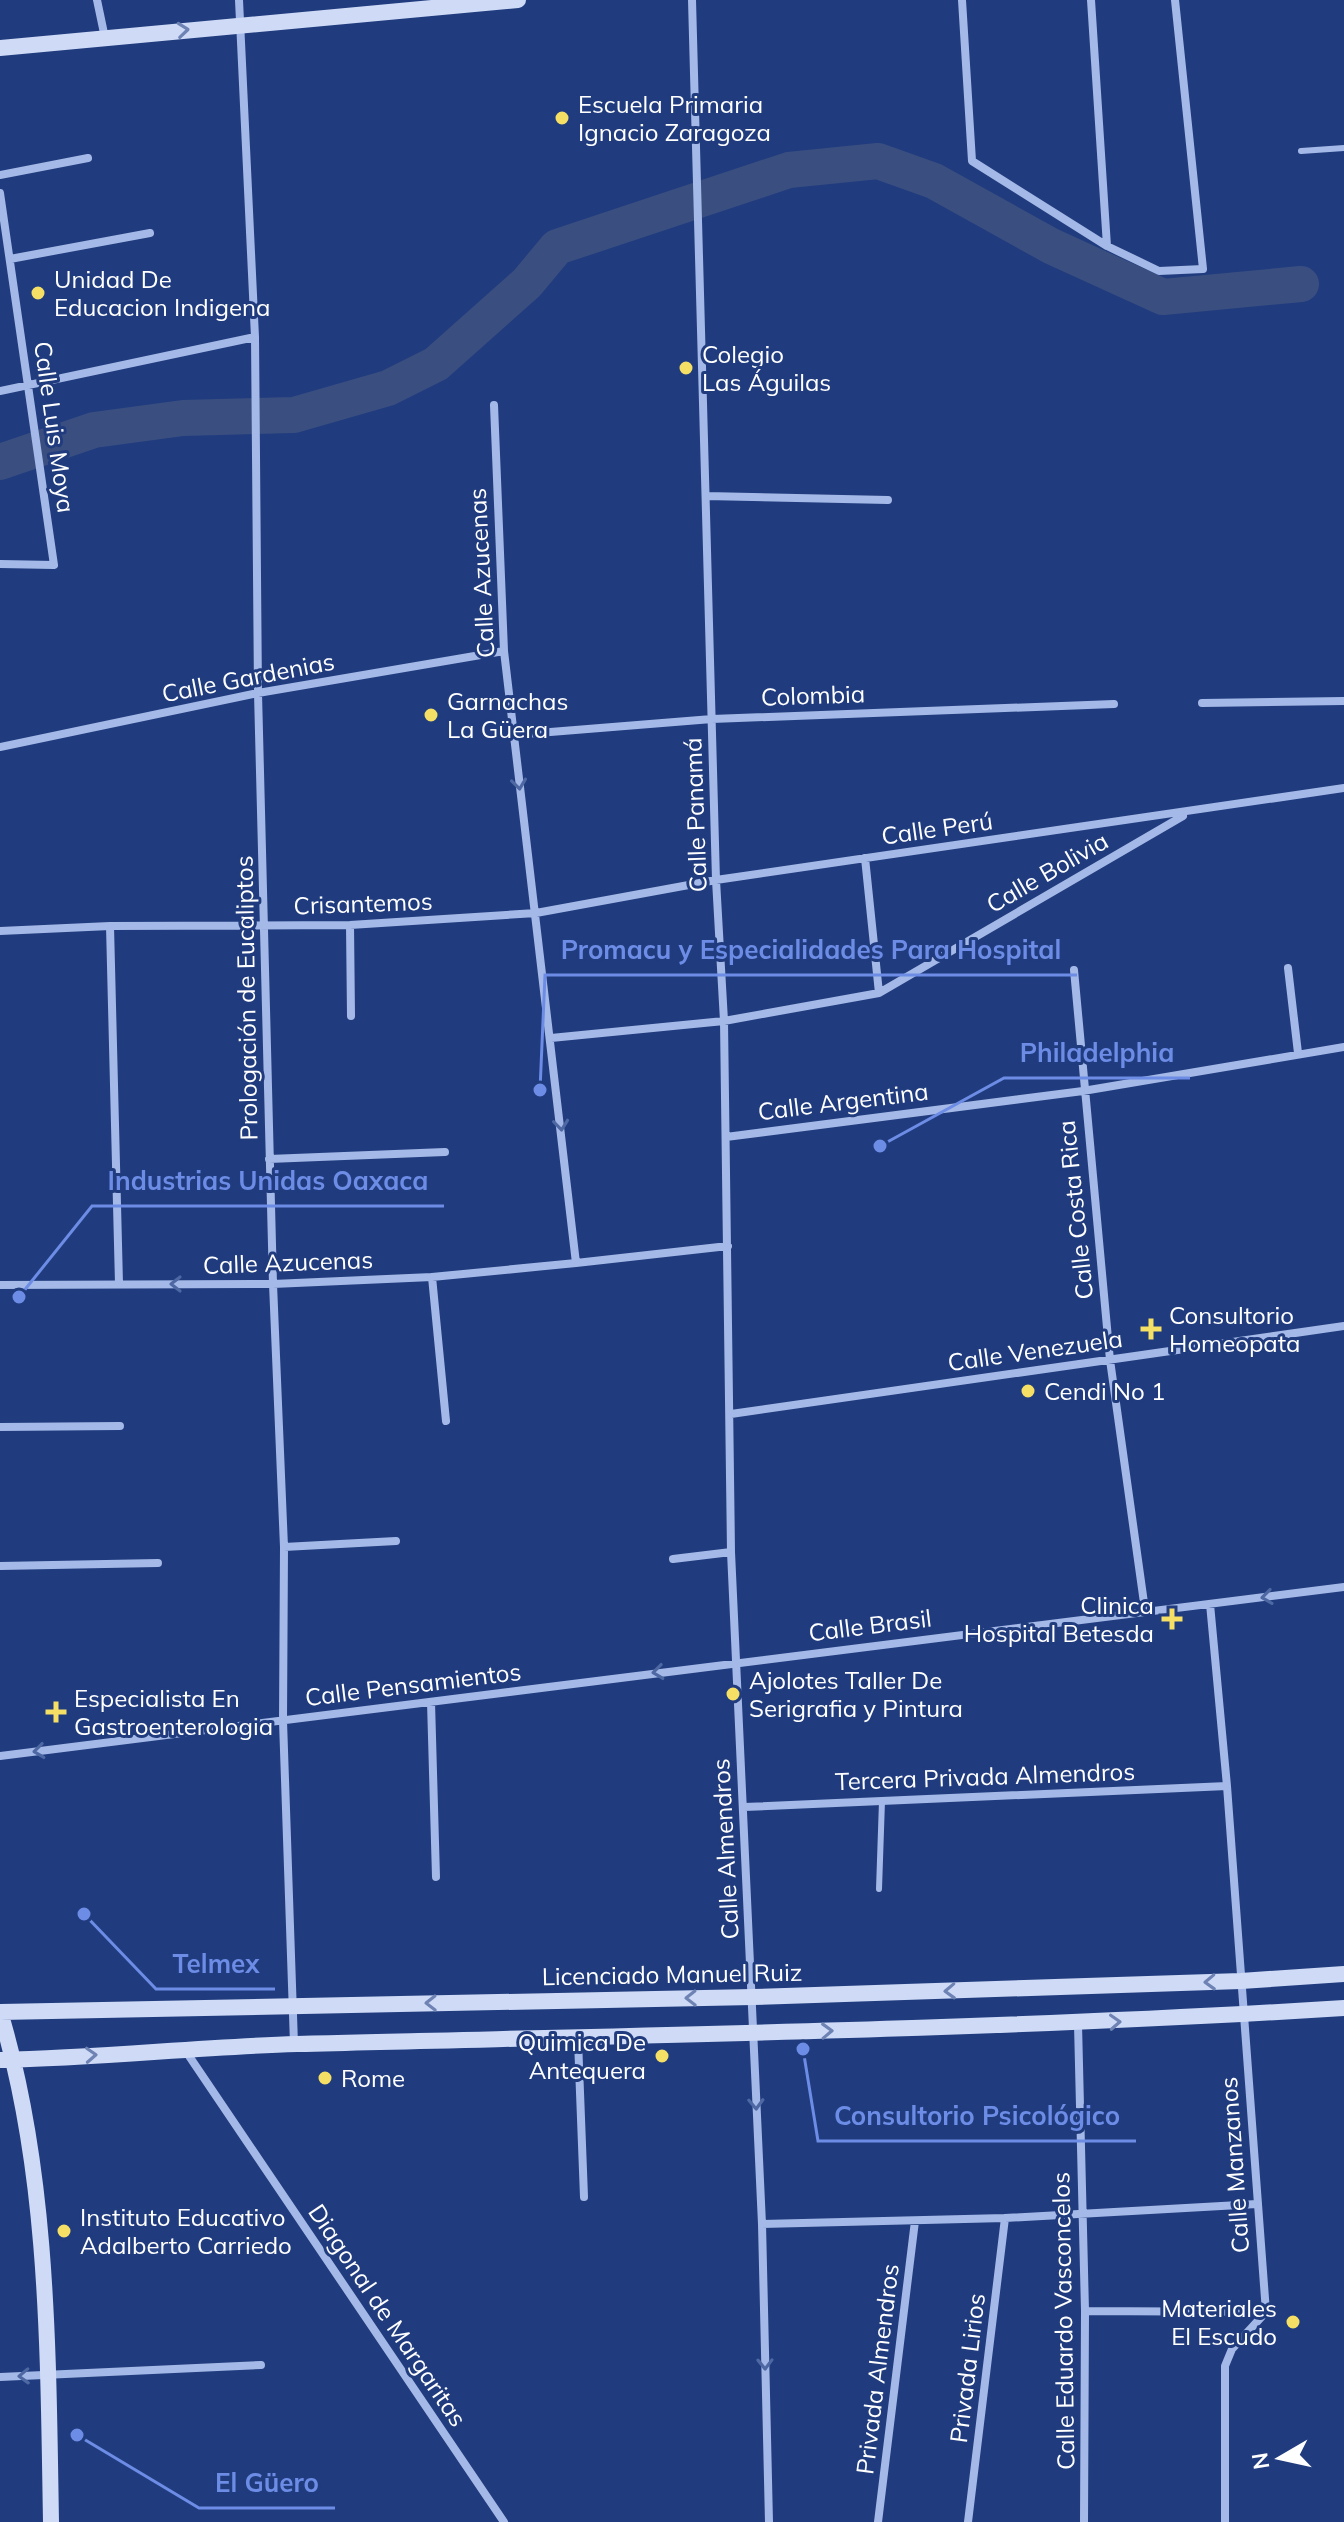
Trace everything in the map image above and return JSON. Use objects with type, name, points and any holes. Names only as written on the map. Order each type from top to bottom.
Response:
[{"type":"street","points":[[97,0],[105,38]]},
{"type":"street","name":"Prologación de Eucaliptos","points":[[239,0],[255,337],[258,693],[267,926],[269,1159],[284,1547],[283,1721],[294,2044]]},
{"type":"street","points":[[0,48],[518,0]]},
{"type":"street","name":"Calle Panamá","points":[[692,0],[716,880],[724,1021],[731,1414]]},
{"type":"street","points":[[962,0],[972,161],[1107,246],[1159,271],[1203,269],[1175,0]]},
{"type":"street","points":[[1091,0],[1107,246]]},
{"type":"street","points":[[0,175],[88,158]]},
{"type":"street","name":"Calle Luis Moya","points":[[0,193],[54,565],[0,564]]},
{"type":"street","points":[[10,259],[150,233]]},
{"type":"street","points":[[0,391],[255,337]]},
{"type":"street","name":"Calle Azucenas","points":[[494,405],[504,651],[576,1263]]},
{"type":"street","points":[[706,496],[888,500]]},
{"type":"street","name":"Calle Gardenias","points":[[0,747],[258,693],[504,651]]},
{"type":"street","points":[[1202,703],[1344,701]]},
{"type":"street","name":"Colombia","points":[[513,735],[712,719],[1114,704]]},
{"type":"street","name":"Calle Perú","points":[[536,913],[716,880],[1344,788]]},
{"type":"street","name":"Calle Bolivia","points":[[551,1038],[724,1021],[879,993],[1189,813]]},
{"type":"street","points":[[865,858],[879,993]]},
{"type":"street","name":"Crisantemos","points":[[0,931],[110,926],[350,925],[536,913]]},
{"type":"street","points":[[350,925],[351,1016]]},
{"type":"street","points":[[110,926],[119,1284]]},
{"type":"street","points":[[1288,968],[1298,1053]]},
{"type":"street","name":"Calle Costa Rica","points":[[1074,970],[1110,1360],[1145,1610]]},
{"type":"street","name":"Calle Argentina","points":[[726,1137],[1083,1091],[1344,1047]]},
{"type":"street","points":[[269,1159],[445,1152]]},
{"type":"street","name":"Calle Azucenas","points":[[0,1285],[273,1284],[432,1277],[728,1246]]},
{"type":"street","points":[[432,1277],[446,1421]]},
{"type":"street","name":"Calle Venezuela","points":[[731,1414],[1344,1326]]},
{"type":"street","name":"Calle Almendros","points":[[731,1414],[731,1552],[762,2224],[769,2522]]},
{"type":"street","points":[[0,1427],[120,1426]]},
{"type":"street","points":[[284,1547],[396,1541]]},
{"type":"street","points":[[673,1559],[731,1552]]},
{"type":"street","points":[[0,1566],[158,1563]]},
{"type":"street","name":"Calle Brasil","points":[[736,1662],[1344,1587]]},
{"type":"street","points":[[1210,1604],[1227,1786]]},
{"type":"street","name":"Calle Pensamientos","points":[[0,1756],[736,1662]]},
{"type":"street","points":[[431,1702],[436,1877]]},
{"type":"street","name":"Tercera Privada Almendros","points":[[744,1807],[1227,1786]]},
{"type":"street","name":"Calle Manzanos","points":[[1227,1786],[1266,2312]]},
{"type":"street","name":"Licenciado Manuel Ruiz","points":[[0,2012],[753,1997],[1241,1981],[1344,1974]]},
{"type":"street","points":[[7,2060],[294,2044],[578,2040],[1078,2024],[1344,2008]]},
{"type":"street","points":[[0,2012],[36,2206],[49,2375],[51,2522]]},
{"type":"street","name":"Calle Eduardo Vasconcelos","points":[[1078,2024],[1085,2311],[1084,2522]]},
{"type":"street","points":[[578,2040],[584,2197]]},
{"type":"street","name":"Diagonal de Margaritas","points":[[185,2050],[504,2522]]},
{"type":"street","points":[[762,2224],[1083,2215],[1257,2204]]},
{"type":"street","name":"Privada Lirios","points":[[968,2522],[1005,2218]]},
{"type":"street","name":"Privada Almendros","points":[[878,2522],[915,2221]]},
{"type":"street","points":[[1085,2311],[1266,2312]]},
{"type":"street","points":[[1225,2522],[1225,2366],[1232,2349],[1266,2312]]},
{"type":"street","points":[[0,2377],[261,2365]]},
{"type":"lane","points":[[1301,151],[1344,148]]},
{"type":"lane","points":[[879,1889],[882,1801]]},
{"type":"waterway","points":[[0,462],[94,430],[183,418],[294,415],[388,388],[436,364],[527,283],[557,247],[789,170],[878,161],[934,181],[1051,246],[1163,297],[1301,284]]},
{"type":"place","name":"Escuela Primaria Ignacio Zaragoza","points":[[562,118]]},
{"type":"place","name":"Unidad De Educacion Indigena","points":[[38,293]]},
{"type":"place","name":"Colegio Las Águilas","points":[[686,368]]},
{"type":"place","name":"Garnachas La Güera","points":[[431,715]]},
{"type":"place","name":"Promacu y Especialidades Para Hospital","points":[[540,1090]]},
{"type":"place","name":"Philadelphia","points":[[880,1146]]},
{"type":"place","name":"Industrias Unidas Oaxaca","points":[[19,1297]]},
{"type":"place","name":"Consultorio Homeopata","points":[[1151,1329]]},
{"type":"place","name":"Cendi No 1","points":[[1028,1391]]},
{"type":"place","name":"Clinica Hospital Betesda","points":[[1172,1619]]},
{"type":"place","name":"Ajolotes Taller De Serigrafia y Pintura","points":[[733,1694]]},
{"type":"place","name":"Especialista En Gastroenterologia","points":[[56,1712]]},
{"type":"place","name":"Telmex","points":[[84,1914]]},
{"type":"place","name":"Consultorio Psicológico","points":[[803,2049]]},
{"type":"place","name":"Quimica De Antequera","points":[[662,2056]]},
{"type":"place","name":"Rome","points":[[325,2078]]},
{"type":"place","name":"Instituto Educativo Adalberto Carriedo","points":[[64,2231]]},
{"type":"place","name":"Materiales El Escudo","points":[[1293,2322]]},
{"type":"place","name":"El Güero","points":[[77,2435]]}]
